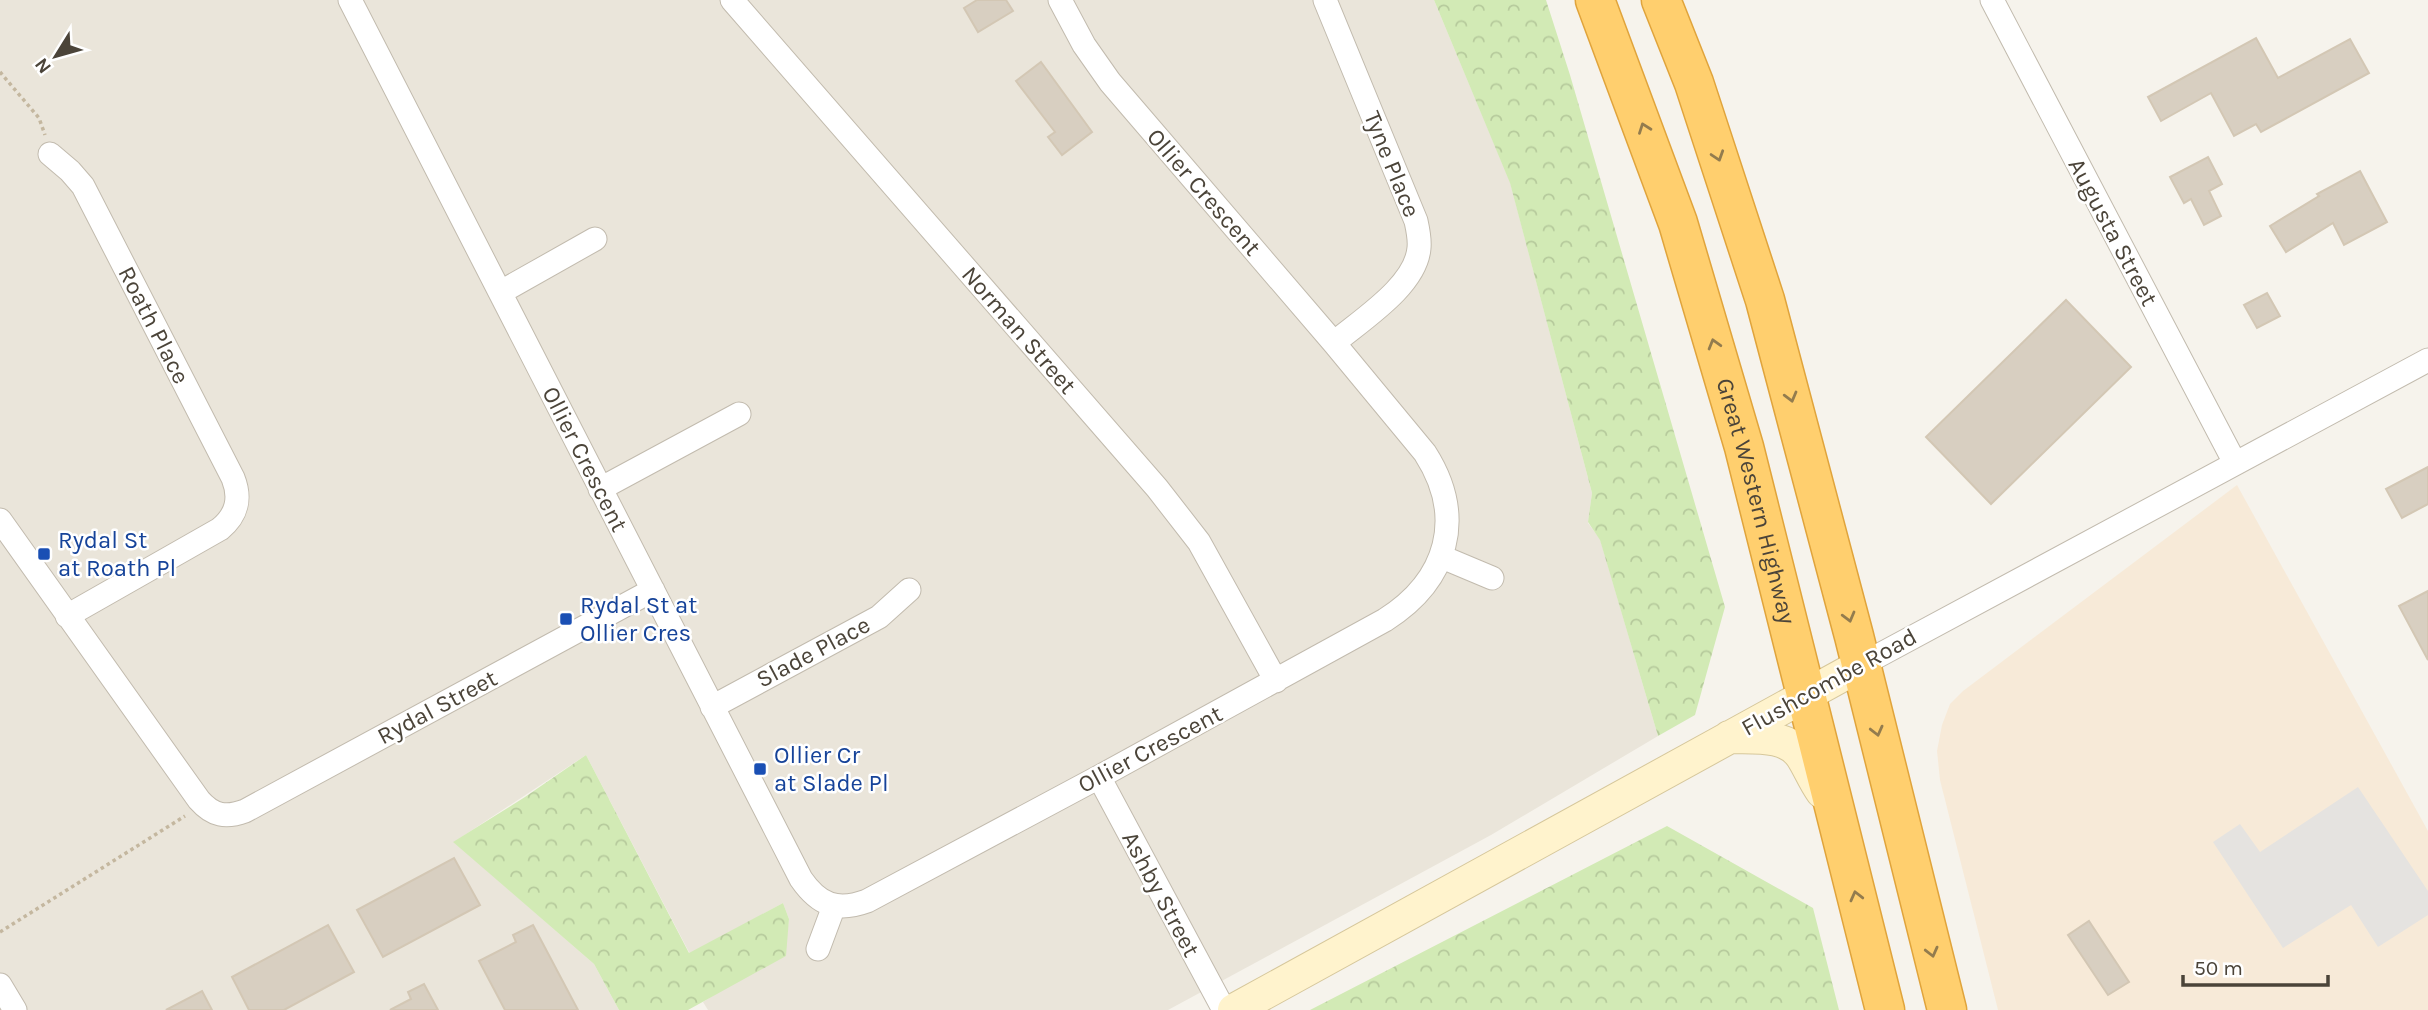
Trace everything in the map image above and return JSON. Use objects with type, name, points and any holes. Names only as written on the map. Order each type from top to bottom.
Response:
[{"type":"highway","name":"Great Western Highway","points":[[1595,0],[1678,223],[1744,447],[1885,1010]]},
{"type":"highway","points":[[1661,0],[1694,83],[1765,300],[1861,665],[1947,1010]]},
{"type":"street","name":"Ollier Crescent","points":[[350,0],[801,879],[818,898],[834,906],[851,906],[867,901],[1276,681],[1396,612],[1426,583],[1442,557],[1448,528],[1444,495],[1433,466],[1334,343],[1110,82],[1084,45],[1060,0]]},
{"type":"street","name":"Norman Street","points":[[732,0],[1165,499],[1199,542],[1276,681]]},
{"type":"street","name":"Tyne Place","points":[[1325,0],[1411,209],[1419,236],[1418,258],[1406,280],[1334,343]]},
{"type":"street","name":"Augusta Street","points":[[1992,0],[2235,464]]},
{"type":"street","name":"Roath Place","points":[[50,154],[83,186],[233,478],[244,510],[220,528],[67,616]]},
{"type":"street","points":[[501,292],[594,239]]},
{"type":"street","name":"Flushcombe Road","points":[[1234,1010],[1494,869],[1727,737],[2428,360]]},
{"type":"street","points":[[600,489],[739,414]]},
{"type":"street","points":[[0,520],[212,816]]},
{"type":"street","points":[[1442,557],[1492,578]]},
{"type":"street","name":"Rydal Street","points":[[212,816],[228,816],[245,811],[653,590]]},
{"type":"street","name":"Slade Place","points":[[712,707],[879,617],[909,590]]},
{"type":"street","points":[[1727,737],[1770,738],[1790,745],[1803,758],[1810,774],[1834,810]]},
{"type":"street","name":"Ashby Street","points":[[1099,777],[1224,1010]]},
{"type":"street","points":[[818,948],[834,906]]},
{"type":"street","points":[[0,985],[15,1010]]},
{"type":"path","points":[[0,72],[40,118],[50,154]]},
{"type":"path","points":[[0,932],[212,816]]},
{"type":"shaded area","points":[[0,0],[1434,0],[1510,182],[1592,493],[1588,523],[1600,539],[1658,736],[1491,835],[1168,1010],[708,1010],[703,1002],[785,950],[789,919],[783,903],[690,954],[586,755],[454,842],[594,964],[619,1010],[0,1010]]},
{"type":"shaded area","points":[[2237,485],[2428,831],[2428,1010],[1998,1010],[1940,780],[1937,751],[1942,725],[1950,704],[1963,691]]},
{"type":"shaded area","points":[[2358,787],[2428,891],[2428,915],[2378,947],[2351,905],[2283,948],[2213,842],[2240,824],[2260,852]]},
{"type":"green space","points":[[1434,0],[1546,0],[1570,75],[1725,607],[1695,715],[1658,736],[1600,540],[1588,522],[1592,493],[1510,183]]},
{"type":"green space","points":[[586,755],[689,953],[783,903],[789,919],[786,956],[688,1010],[619,1010],[594,964],[453,842]]},
{"type":"green space","points":[[1667,826],[1813,908],[1839,1010],[1310,1010]]},
{"type":"building","points":[[977,0],[1006,0],[1013,11],[978,32],[964,8]]},
{"type":"building","points":[[2256,38],[2278,78],[2350,39],[2369,73],[2261,132],[2256,124],[2234,136],[2211,93],[2161,121],[2148,97]]},
{"type":"building","points":[[1041,62],[1092,132],[1062,155],[1048,137],[1055,132],[1016,81]]},
{"type":"building","points":[[2208,157],[2222,184],[2209,191],[2221,216],[2204,225],[2191,199],[2184,203],[2170,177]]},
{"type":"building","points":[[2360,171],[2387,222],[2344,245],[2333,223],[2286,252],[2270,226],[2319,196],[2317,194]]},
{"type":"building","points":[[2267,293],[2280,316],[2257,328],[2244,305]]},
{"type":"building","points":[[2066,300],[2131,367],[1991,504],[1926,437]]},
{"type":"building","points":[[2428,467],[2428,504],[2402,518],[2386,489]]},
{"type":"building","points":[[2428,591],[2428,660],[2399,606]]},
{"type":"building","points":[[454,858],[480,905],[383,957],[357,910]]},
{"type":"building","points":[[2089,921],[2129,982],[2108,995],[2068,935]]},
{"type":"building","points":[[328,925],[354,972],[284,1010],[249,1010],[232,977]]},
{"type":"building","points":[[533,925],[578,1010],[505,1010],[479,961],[516,942],[513,935]]},
{"type":"building","points":[[424,984],[438,1010],[390,1010],[411,999],[408,992]]},
{"type":"building","points":[[202,991],[212,1010],[166,1010]]},
{"type":"place","name":"Rydal St at Roath Pl","points":[[44,554]]},
{"type":"place","name":"Rydal St at Ollier Cres","points":[[566,619]]},
{"type":"place","name":"Ollier Cr at Slade Pl","points":[[760,769]]}]
